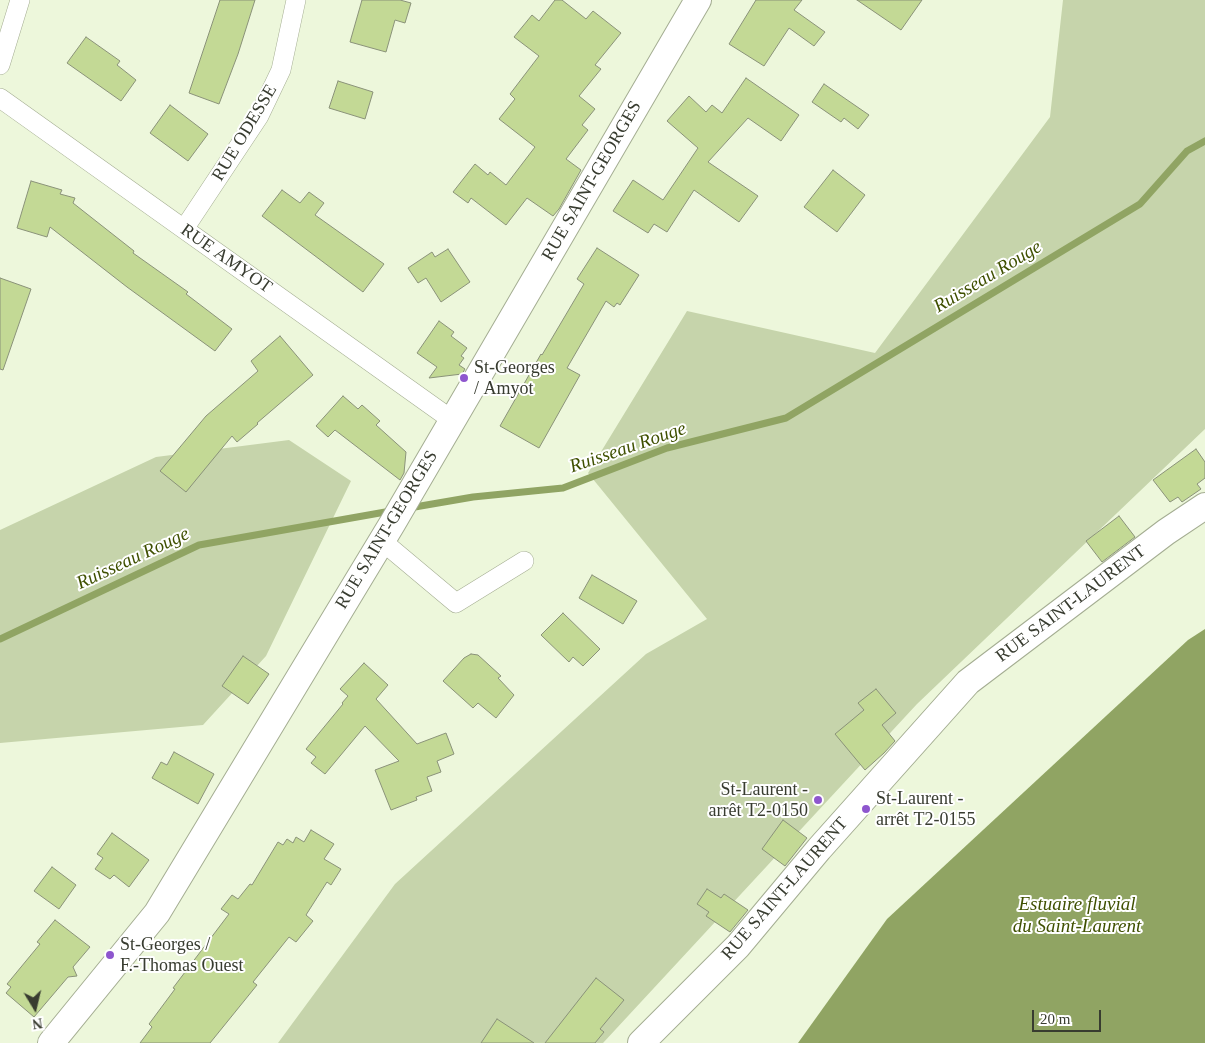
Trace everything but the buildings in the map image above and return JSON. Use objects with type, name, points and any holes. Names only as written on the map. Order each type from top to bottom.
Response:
[{"type":"street","points":[[0,65],[20,0]]},
{"type":"street","name":"RUE ODESSE","points":[[184,229],[259,116],[281,70],[296,0]]},
{"type":"street","name":"RUE SAINT-GEORGES","points":[[51,1043],[157,913],[382,541],[698,0]]},
{"type":"street","name":"RUE AMYOT","points":[[0,98],[452,420]]},
{"type":"street","name":"RUE SAINT-LAURENT","points":[[641,1043],[738,946],[819,849],[968,682],[1166,532],[1205,506]]},
{"type":"street","points":[[382,541],[456,602],[524,561]]},
{"type":"shaded area","points":[[1063,0],[1205,0],[1205,429],[917,704],[603,1043],[278,1043],[395,884],[646,654],[707,619],[588,473],[687,311],[875,353],[1050,117]]},
{"type":"shaded area","points":[[289,440],[351,481],[266,656],[203,725],[0,743],[0,530],[156,457]]},
{"type":"water","name":"Estuaire fluvial du Saint-Laurent","points":[[1205,629],[1205,1043],[798,1043],[887,919],[1188,640]]},
{"type":"waterway","name":"Ruisseau Rouge","points":[[409,508],[473,497],[563,488],[667,448],[786,418],[1140,204],[1187,151],[1205,141]]},
{"type":"waterway","name":"Ruisseau Rouge","points":[[0,639],[199,545],[391,511]]},
{"type":"place","name":"St-Georges / Amyot","points":[[464,378]]},
{"type":"place","name":"St-Laurent - arrêt T2-0150","points":[[818,800]]},
{"type":"place","name":"St-Laurent - arrêt T2-0155","points":[[866,809]]},
{"type":"place","name":"St-Georges / F.-Thomas Ouest","points":[[110,955]]}]
